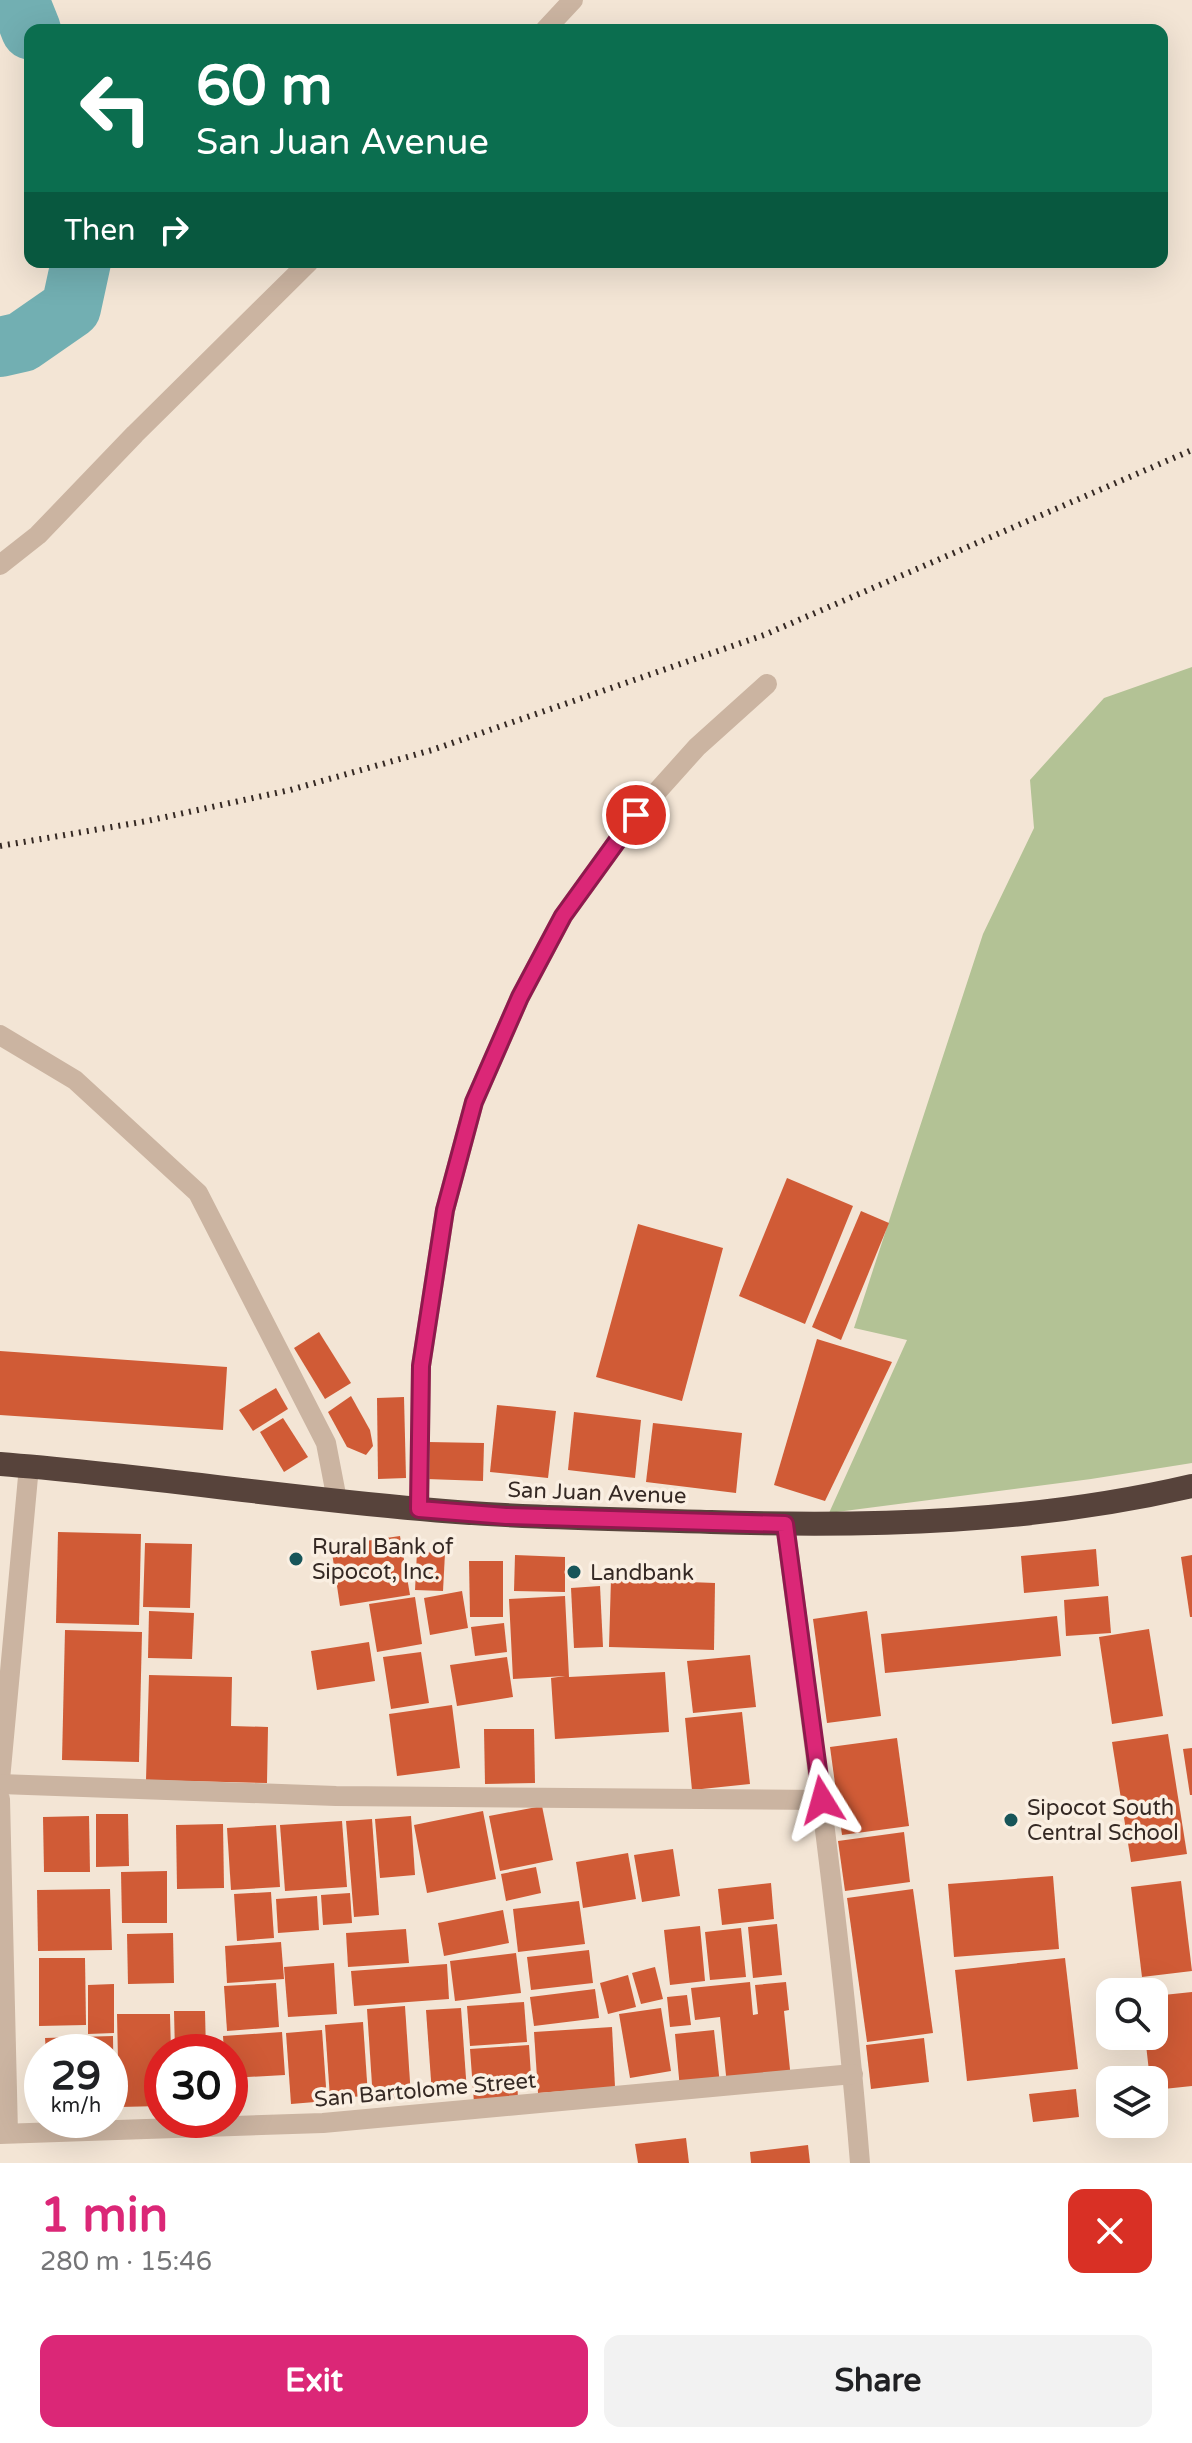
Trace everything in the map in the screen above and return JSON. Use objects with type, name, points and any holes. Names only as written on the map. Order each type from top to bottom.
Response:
[{"type":"highway","name":"San Juan Avenue","points":[[0,1464],[506,1516],[785,1524],[913,1523],[1039,1512],[1130,1500],[1192,1486]]},
{"type":"street","points":[[551,24],[573,0]]},
{"type":"street","points":[[0,565],[38,535],[303,268]]},
{"type":"street","points":[[419,1509],[421,1366],[445,1210],[474,1102],[520,997],[563,916],[636,815],[697,747],[767,684]]},
{"type":"street","points":[[0,1035],[75,1080],[198,1193],[326,1443],[337,1500]]},
{"type":"street","points":[[29,1466],[0,1782],[336,1796],[822,1800]]},
{"type":"street","points":[[785,1524],[822,1800],[860,2163]]},
{"type":"street","points":[[0,1799],[4,2133]]},
{"type":"street","name":"San Bartolome Street","points":[[4,2133],[323,2123],[853,2074]]},
{"type":"green space","points":[[1192,667],[1192,1463],[829,1513],[907,1340],[854,1328],[983,934],[1034,828],[1030,780],[1104,698]]},
{"type":"building","points":[[787,1178],[853,1206],[805,1324],[739,1296]]},
{"type":"building","points":[[861,1211],[889,1223],[841,1340],[812,1327]]},
{"type":"building","points":[[638,1224],[723,1248],[682,1401],[596,1377]]},
{"type":"building","points":[[319,1332],[351,1383],[325,1399],[294,1348]]},
{"type":"building","points":[[817,1339],[892,1362],[825,1501],[774,1485]]},
{"type":"building","points":[[0,1351],[227,1367],[223,1430],[0,1415]]},
{"type":"building","points":[[276,1388],[288,1409],[253,1431],[239,1410]]},
{"type":"building","points":[[351,1396],[370,1430],[373,1446],[366,1455],[347,1447],[328,1412]]},
{"type":"building","points":[[404,1397],[406,1478],[378,1479],[377,1398]]},
{"type":"building","points":[[497,1405],[556,1411],[548,1478],[490,1472]]},
{"type":"building","points":[[574,1412],[641,1420],[635,1478],[568,1470]]},
{"type":"building","points":[[283,1418],[308,1457],[284,1472],[260,1432]]},
{"type":"building","points":[[653,1423],[742,1433],[736,1493],[646,1482]]},
{"type":"building","points":[[428,1442],[484,1443],[483,1481],[427,1479]]},
{"type":"building","points":[[58,1532],[141,1534],[139,1625],[56,1623]]},
{"type":"building","points":[[400,1536],[410,1595],[340,1606],[331,1546]]},
{"type":"building","points":[[145,1543],[192,1544],[190,1608],[143,1607]]},
{"type":"building","points":[[1096,1549],[1099,1586],[1024,1593],[1021,1556]]},
{"type":"building","points":[[417,1552],[445,1553],[443,1591],[415,1590]]},
{"type":"building","points":[[515,1555],[565,1557],[565,1592],[514,1591]]},
{"type":"building","points":[[1192,1555],[1192,1617],[1190,1617],[1181,1557]]},
{"type":"building","points":[[469,1561],[503,1561],[503,1617],[470,1617]]},
{"type":"building","points":[[611,1579],[715,1583],[714,1650],[609,1647]]},
{"type":"building","points":[[600,1586],[603,1647],[574,1648],[571,1588]]},
{"type":"building","points":[[462,1591],[468,1628],[430,1635],[424,1598]]},
{"type":"building","points":[[565,1596],[569,1677],[665,1672],[669,1732],[555,1739],[551,1678],[565,1676],[513,1679],[509,1599]]},
{"type":"building","points":[[1108,1596],[1111,1633],[1066,1636],[1064,1600]]},
{"type":"building","points":[[415,1597],[422,1644],[377,1652],[369,1604]]},
{"type":"building","points":[[149,1611],[194,1613],[192,1659],[148,1658]]},
{"type":"building","points":[[867,1611],[881,1716],[827,1723],[813,1619]]},
{"type":"building","points":[[1057,1616],[1061,1656],[885,1673],[881,1634]]},
{"type":"building","points":[[504,1623],[507,1652],[475,1656],[471,1627]]},
{"type":"building","points":[[1149,1629],[1163,1716],[1112,1724],[1099,1637]]},
{"type":"building","points":[[65,1630],[142,1632],[139,1762],[62,1760]]},
{"type":"building","points":[[369,1642],[375,1681],[317,1690],[311,1651]]},
{"type":"building","points":[[421,1652],[429,1703],[391,1709],[383,1657]]},
{"type":"building","points":[[750,1655],[756,1707],[693,1713],[687,1661]]},
{"type":"building","points":[[507,1657],[513,1697],[457,1706],[450,1665]]},
{"type":"building","points":[[149,1675],[232,1677],[231,1726],[268,1727],[267,1783],[146,1780]]},
{"type":"building","points":[[452,1705],[460,1768],[397,1776],[389,1714]]},
{"type":"building","points":[[742,1712],[750,1784],[692,1790],[685,1718]]},
{"type":"building","points":[[484,1729],[534,1729],[535,1783],[485,1784]]},
{"type":"building","points":[[1168,1734],[1187,1854],[1131,1862],[1112,1742]]},
{"type":"building","points":[[897,1738],[909,1826],[842,1835],[830,1747]]},
{"type":"building","points":[[1192,1748],[1192,1795],[1190,1795],[1183,1749]]},
{"type":"building","points":[[542,1806],[553,1860],[500,1871],[489,1816]]},
{"type":"building","points":[[483,1811],[496,1879],[427,1893],[414,1825]]},
{"type":"building","points":[[96,1814],[128,1814],[129,1866],[96,1867]]},
{"type":"building","points":[[89,1816],[90,1872],[44,1872],[43,1817]]},
{"type":"building","points":[[411,1816],[415,1875],[380,1878],[375,1819]]},
{"type":"building","points":[[372,1819],[379,1915],[354,1917],[346,1821]]},
{"type":"building","points":[[342,1821],[347,1887],[285,1891],[280,1825]]},
{"type":"building","points":[[223,1824],[224,1888],[177,1889],[176,1825]]},
{"type":"building","points":[[276,1825],[280,1887],[231,1890],[227,1828]]},
{"type":"building","points":[[904,1832],[910,1882],[845,1891],[838,1841]]},
{"type":"building","points":[[673,1849],[680,1896],[642,1902],[634,1855]]},
{"type":"building","points":[[628,1853],[636,1899],[583,1908],[576,1862]]},
{"type":"building","points":[[536,1867],[541,1893],[506,1901],[501,1874]]},
{"type":"building","points":[[167,1871],[167,1923],[122,1923],[121,1872]]},
{"type":"building","points":[[1053,1876],[1059,1949],[954,1957],[948,1884]]},
{"type":"building","points":[[1181,1881],[1192,1971],[1142,1977],[1131,1887]]},
{"type":"building","points":[[771,1883],[774,1919],[722,1925],[718,1889]]},
{"type":"building","points":[[110,1889],[112,1950],[38,1951],[37,1890]]},
{"type":"building","points":[[913,1889],[933,2033],[867,2042],[847,1898]]},
{"type":"building","points":[[271,1892],[274,1938],[237,1941],[234,1894]]},
{"type":"building","points":[[350,1893],[352,1923],[323,1925],[321,1895]]},
{"type":"building","points":[[317,1896],[319,1930],[278,1933],[276,1899]]},
{"type":"building","points":[[579,1901],[585,1944],[518,1952],[513,1909]]},
{"type":"building","points":[[503,1910],[509,1943],[444,1956],[438,1923]]},
{"type":"building","points":[[777,1924],[782,1975],[753,1978],[748,1927]]},
{"type":"building","points":[[700,1926],[705,1981],[670,1985],[664,1930]]},
{"type":"building","points":[[741,1928],[746,1977],[710,1980],[705,1932]]},
{"type":"building","points":[[406,1929],[409,1963],[348,1967],[346,1933]]},
{"type":"building","points":[[173,1933],[174,1983],[128,1984],[127,1934]]},
{"type":"building","points":[[281,1942],[284,1979],[227,1983],[225,1946]]},
{"type":"building","points":[[589,1950],[593,1983],[531,1990],[527,1957]]},
{"type":"building","points":[[516,1953],[521,1993],[455,2001],[450,1961]]},
{"type":"building","points":[[39,1958],[85,1958],[86,2025],[39,2026]]},
{"type":"building","points":[[1065,1958],[1078,2069],[967,2081],[955,1970]]},
{"type":"building","points":[[334,1963],[337,2014],[288,2017],[284,1967]]},
{"type":"building","points":[[447,1964],[449,1999],[354,2006],[351,1971]]},
{"type":"building","points":[[655,1967],[663,1999],[641,2004],[632,1973]]},
{"type":"building","points":[[628,1975],[636,2007],[608,2014],[600,1983]]},
{"type":"building","points":[[750,1982],[753,2015],[758,2014],[755,1985],[786,1982],[789,2010],[784,2011],[791,2079],[727,2085],[720,2017],[695,2020],[691,1988]]},
{"type":"building","points":[[276,1983],[279,2027],[227,2031],[224,1986]]},
{"type":"building","points":[[114,1984],[114,2033],[88,2034],[88,1985]]},
{"type":"building","points":[[595,1989],[599,2018],[534,2026],[530,1997]]},
{"type":"building","points":[[1192,1992],[1192,2086],[1168,2089],[1168,2066],[1148,2066],[1147,2050],[1168,2050],[1168,1995]]},
{"type":"building","points":[[687,1995],[691,2025],[670,2027],[667,1997]]},
{"type":"building","points":[[524,2002],[527,2042],[470,2046],[467,2006]]},
{"type":"building","points":[[405,2006],[411,2097],[373,2100],[367,2009]]},
{"type":"building","points":[[461,2008],[467,2092],[432,2094],[426,2010]]},
{"type":"building","points":[[661,2008],[671,2071],[630,2078],[619,2014]]},
{"type":"building","points":[[174,2011],[205,2011],[206,2034],[175,2034]]},
{"type":"building","points":[[117,2014],[170,2014],[171,2034],[144,2034],[144,2106],[128,2107],[128,2034],[117,2034]]},
{"type":"building","points":[[363,2022],[368,2096],[330,2098],[325,2025]]},
{"type":"building","points":[[612,2027],[615,2087],[538,2093],[534,2032]]},
{"type":"building","points":[[322,2030],[327,2101],[291,2104],[286,2033]]},
{"type":"building","points":[[714,2030],[720,2084],[680,2089],[675,2034]]},
{"type":"building","points":[[282,2032],[285,2075],[248,2077],[248,2034]]},
{"type":"building","points":[[924,2038],[929,2082],[871,2089],[866,2045]]},
{"type":"building","points":[[529,2045],[531,2076],[517,2077],[518,2099],[474,2103],[470,2049]]},
{"type":"building","points":[[1076,2089],[1079,2117],[1033,2122],[1029,2094]]},
{"type":"building","points":[[686,2138],[689,2163],[638,2163],[635,2144]]},
{"type":"building","points":[[808,2145],[810,2163],[751,2163],[750,2152]]},
{"type":"waterway","points":[[19,0],[29,24]]},
{"type":"waterway","points":[[0,347],[22,342],[71,308],[80,268]]},
{"type":"railway","points":[[0,846],[147,821],[290,790],[432,750],[764,635],[1192,450]]},
{"type":"place","name":"Rural Bank of Sipocot, Inc.","points":[[296,1559]]},
{"type":"place","name":"Landbank","points":[[574,1572]]},
{"type":"place","name":"Sipocot South Central School","points":[[1011,1820]]},
{"type":"route","points":[[636,815],[563,916],[520,997],[474,1102],[445,1210],[421,1366],[419,1509],[506,1516],[785,1524],[822,1800]]}]
